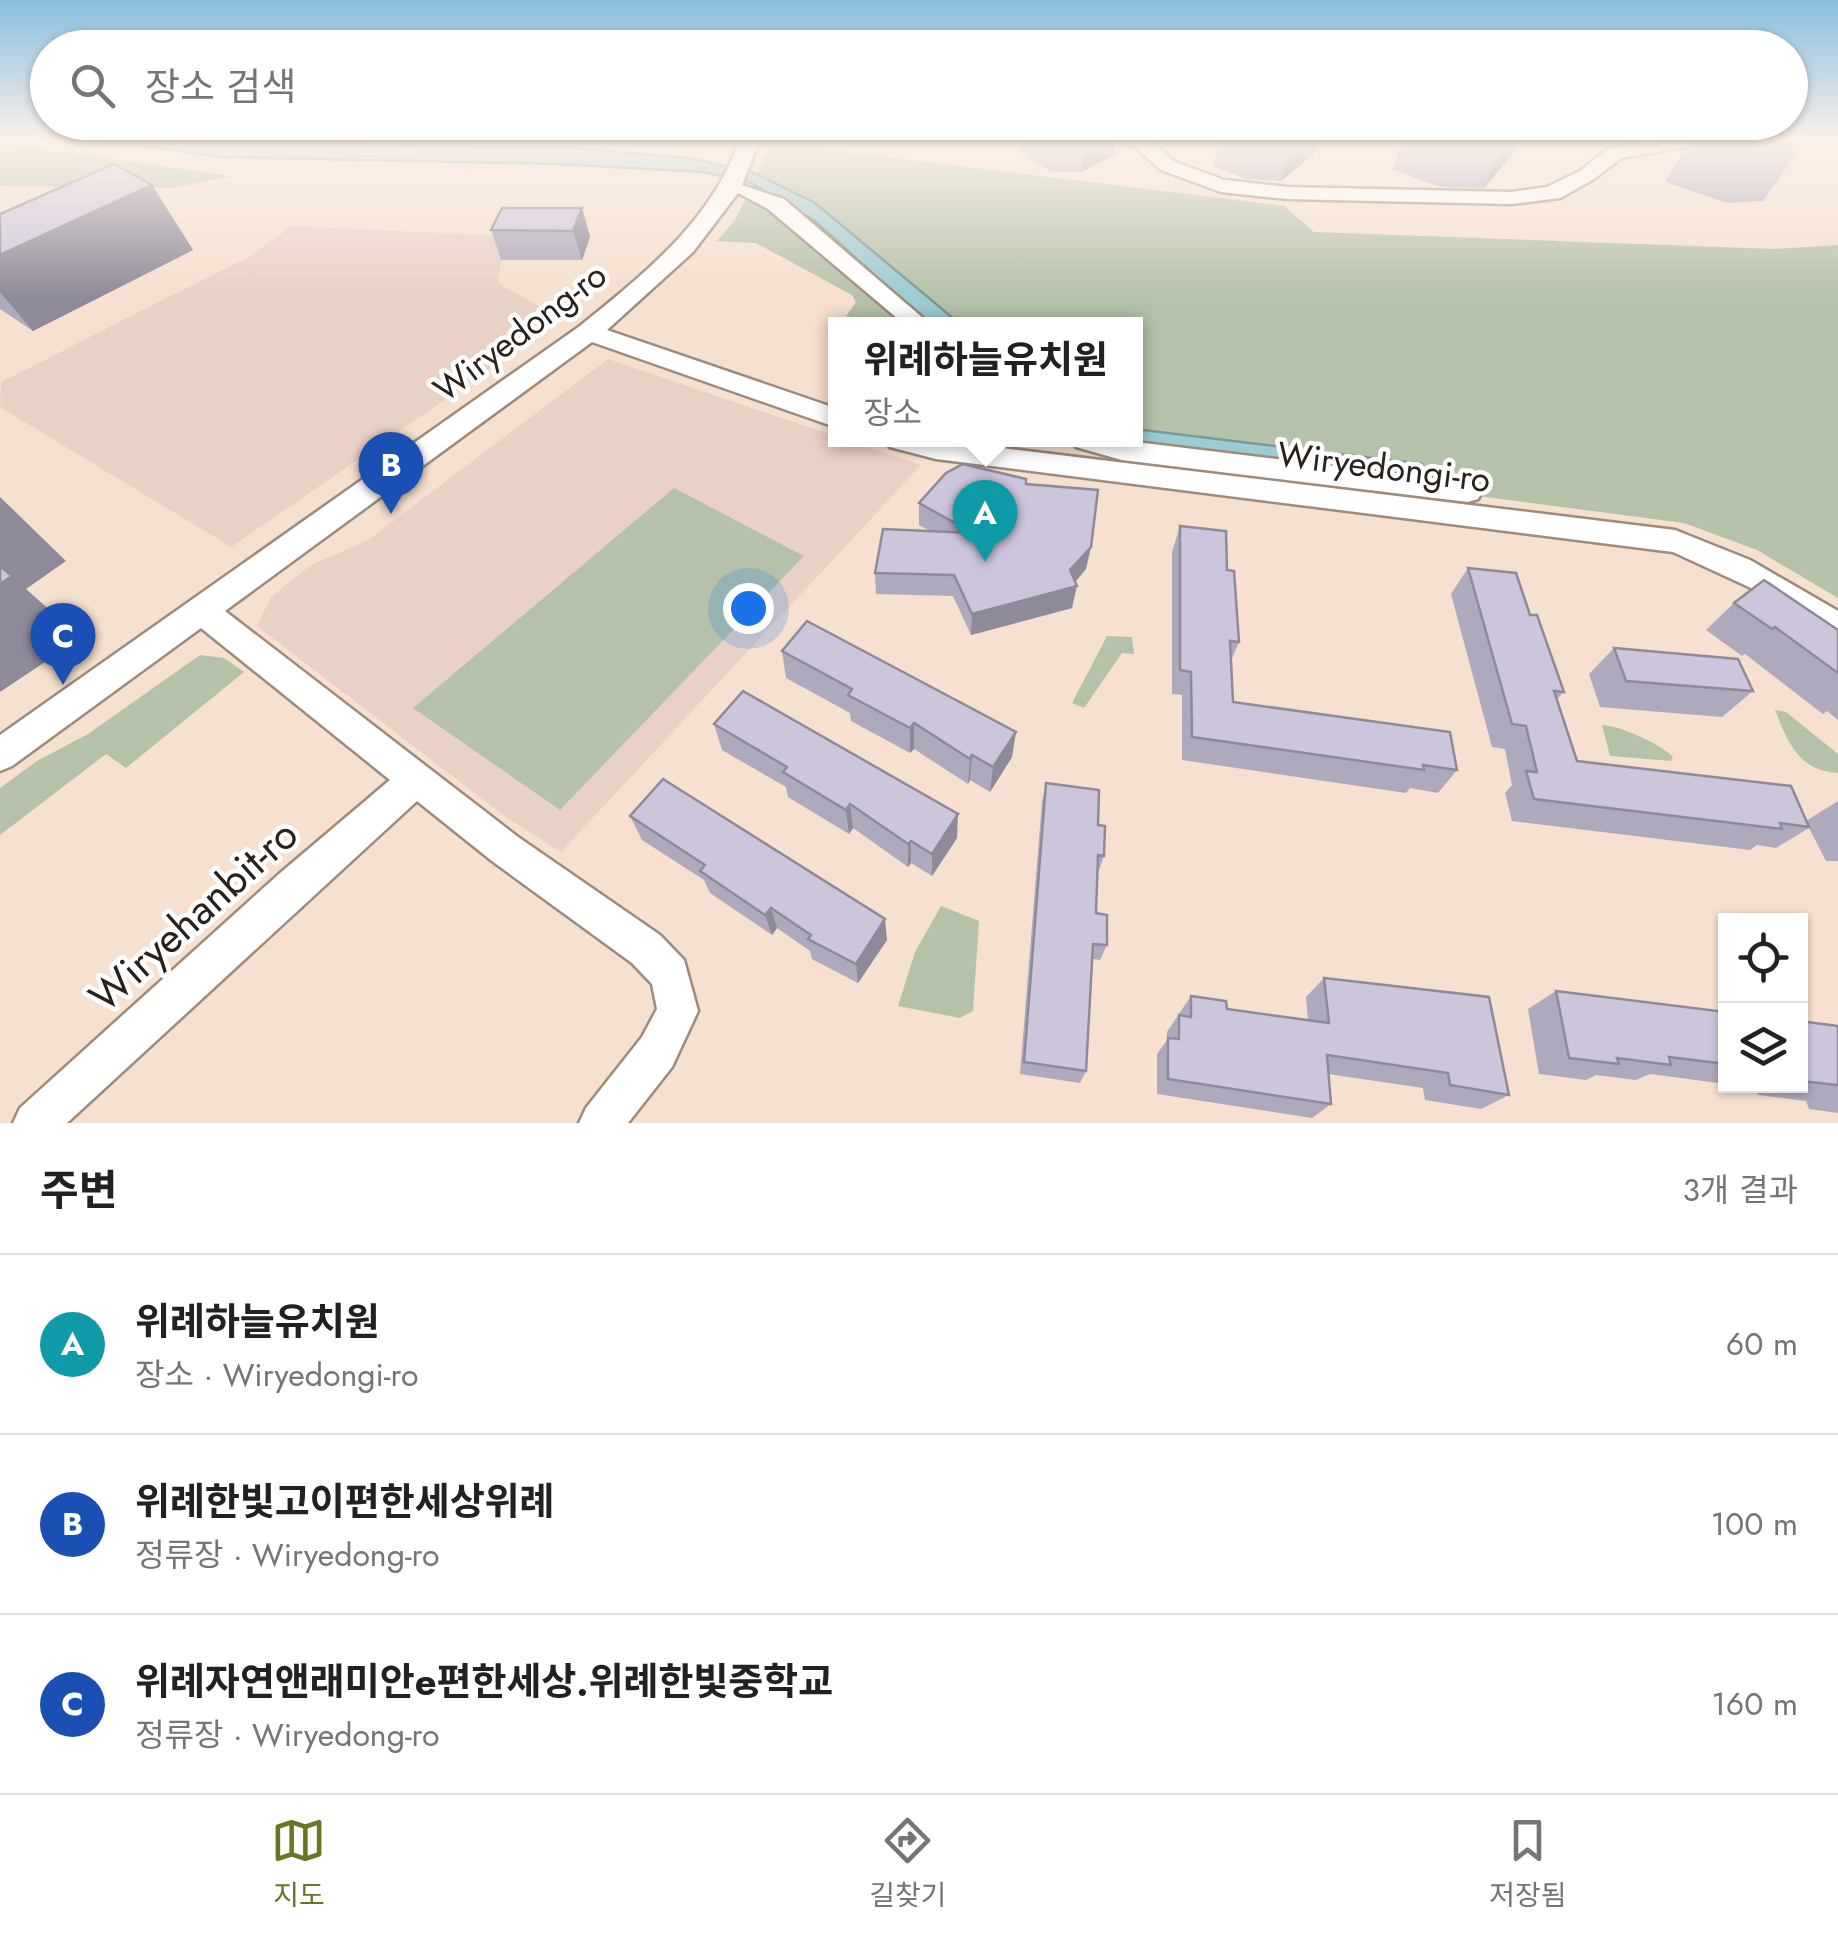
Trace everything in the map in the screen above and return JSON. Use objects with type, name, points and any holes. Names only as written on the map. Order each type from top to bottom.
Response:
[{"type":"street","name":"Wiryedong-ro","points":[[0,755],[589,332],[667,266],[714,217],[728,192]]},
{"type":"street","points":[[751,192],[776,204],[910,317]]},
{"type":"street","points":[[1281,192],[1511,198],[1553,192]]},
{"type":"street","points":[[589,332],[828,416]]},
{"type":"street","name":"Wiryedongi-ro","points":[[933,447],[1675,542],[1721,557],[1768,580],[1838,628]]},
{"type":"street","points":[[1111,447],[1468,492]]},
{"type":"street","points":[[200,609],[505,849],[646,949],[670,974],[678,1011],[658,1052],[600,1123]]},
{"type":"street","name":"Wiryehanbit-ro","points":[[35,1123],[292,887],[416,780]]},
{"type":"shaded area","points":[[290,226],[505,236],[498,283],[562,319],[231,547],[0,407],[1,382],[254,254]]},
{"type":"shaded area","points":[[608,359],[828,434],[828,447],[867,447],[921,465],[561,852],[503,815],[257,626],[271,597],[311,565],[368,540]]},
{"type":"green space","points":[[748,192],[1174,192],[1284,206],[1314,232],[1774,249],[1838,245],[1838,598],[1757,550],[1684,523],[1104,447],[1143,447],[1143,317],[849,317],[846,316],[856,302],[852,295],[756,243],[717,241],[735,220]]},
{"type":"green space","points":[[674,488],[804,556],[560,810],[413,708]]},
{"type":"green space","points":[[1107,636],[1132,637],[1134,654],[1122,653],[1084,708],[1072,703]]},
{"type":"green space","points":[[200,655],[224,658],[244,672],[126,768],[106,754],[0,835],[0,788],[37,761],[88,734]]},
{"type":"green space","points":[[1775,710],[1786,712],[1838,754],[1838,773],[1804,761],[1790,744]]},
{"type":"green space","points":[[1602,725],[1640,736],[1673,757],[1671,761],[1610,756]]},
{"type":"green space","points":[[941,906],[979,921],[973,1011],[960,1018],[898,1006],[915,952]]},
{"type":"water","points":[[767,192],[793,192],[815,203],[952,317],[920,317],[815,221]]},
{"type":"water","points":[[1143,430],[1422,464],[1425,479],[1143,443]]},
{"type":"building","points":[[49,192],[136,192],[0,255],[0,214]]},
{"type":"building","points":[[502,208],[582,208],[573,231],[491,230]]},
{"type":"building","points":[[963,464],[1026,479],[1026,484],[1098,490],[1091,547],[1070,570],[1077,586],[972,614],[954,575],[875,573],[883,529],[973,533],[919,503],[946,473]]},
{"type":"building","points":[[1180,526],[1226,531],[1227,570],[1234,571],[1239,642],[1230,641],[1233,702],[1450,732],[1457,770],[1423,765],[1424,770],[1192,737],[1191,672],[1180,670]]},
{"type":"building","points":[[0,566],[12,576],[0,584]]},
{"type":"building","points":[[1468,568],[1516,573],[1530,615],[1537,615],[1564,692],[1554,691],[1577,761],[1791,786],[1809,827],[1780,823],[1782,829],[1534,799],[1526,771],[1537,772],[1526,726],[1512,724]]},
{"type":"building","points":[[1764,580],[1838,630],[1838,673],[1734,603]]},
{"type":"building","points":[[807,621],[1016,732],[993,767],[972,755],[970,759],[914,723],[910,728],[848,695],[852,689],[782,651]]},
{"type":"building","points":[[1614,648],[1738,659],[1753,691],[1626,681]]},
{"type":"building","points":[[743,691],[958,814],[932,854],[911,841],[908,844],[850,804],[846,810],[783,772],[787,767],[714,724]]},
{"type":"building","points":[[663,779],[885,919],[856,964],[808,939],[811,935],[771,908],[765,915],[700,871],[705,865],[630,816]]},
{"type":"building","points":[[1046,783],[1099,790],[1098,825],[1105,826],[1104,856],[1098,855],[1096,913],[1107,915],[1107,945],[1093,944],[1086,1071],[1024,1062]]},
{"type":"building","points":[[1324,978],[1489,997],[1509,1095],[1450,1085],[1448,1073],[1327,1055],[1331,1104],[1168,1079],[1168,1038],[1179,1039],[1179,1015],[1191,1017],[1191,996],[1226,1001],[1227,1009],[1329,1023]]},
{"type":"building","points":[[1556,991],[1718,1011],[1718,1063],[1669,1057],[1671,1065],[1617,1058],[1619,1064],[1569,1058]]},
{"type":"building","points":[[1808,1022],[1838,1026],[1838,1085],[1808,1082]]},
{"type":"place","name":"위례한빛고이편한세상위례","points":[[391,514]]},
{"type":"place","name":"위례하늘유치원","points":[[985,562]]},
{"type":"place","name":"위례자연앤래미안e편한세상.위례한빛중학교","points":[[63,685]]}]
